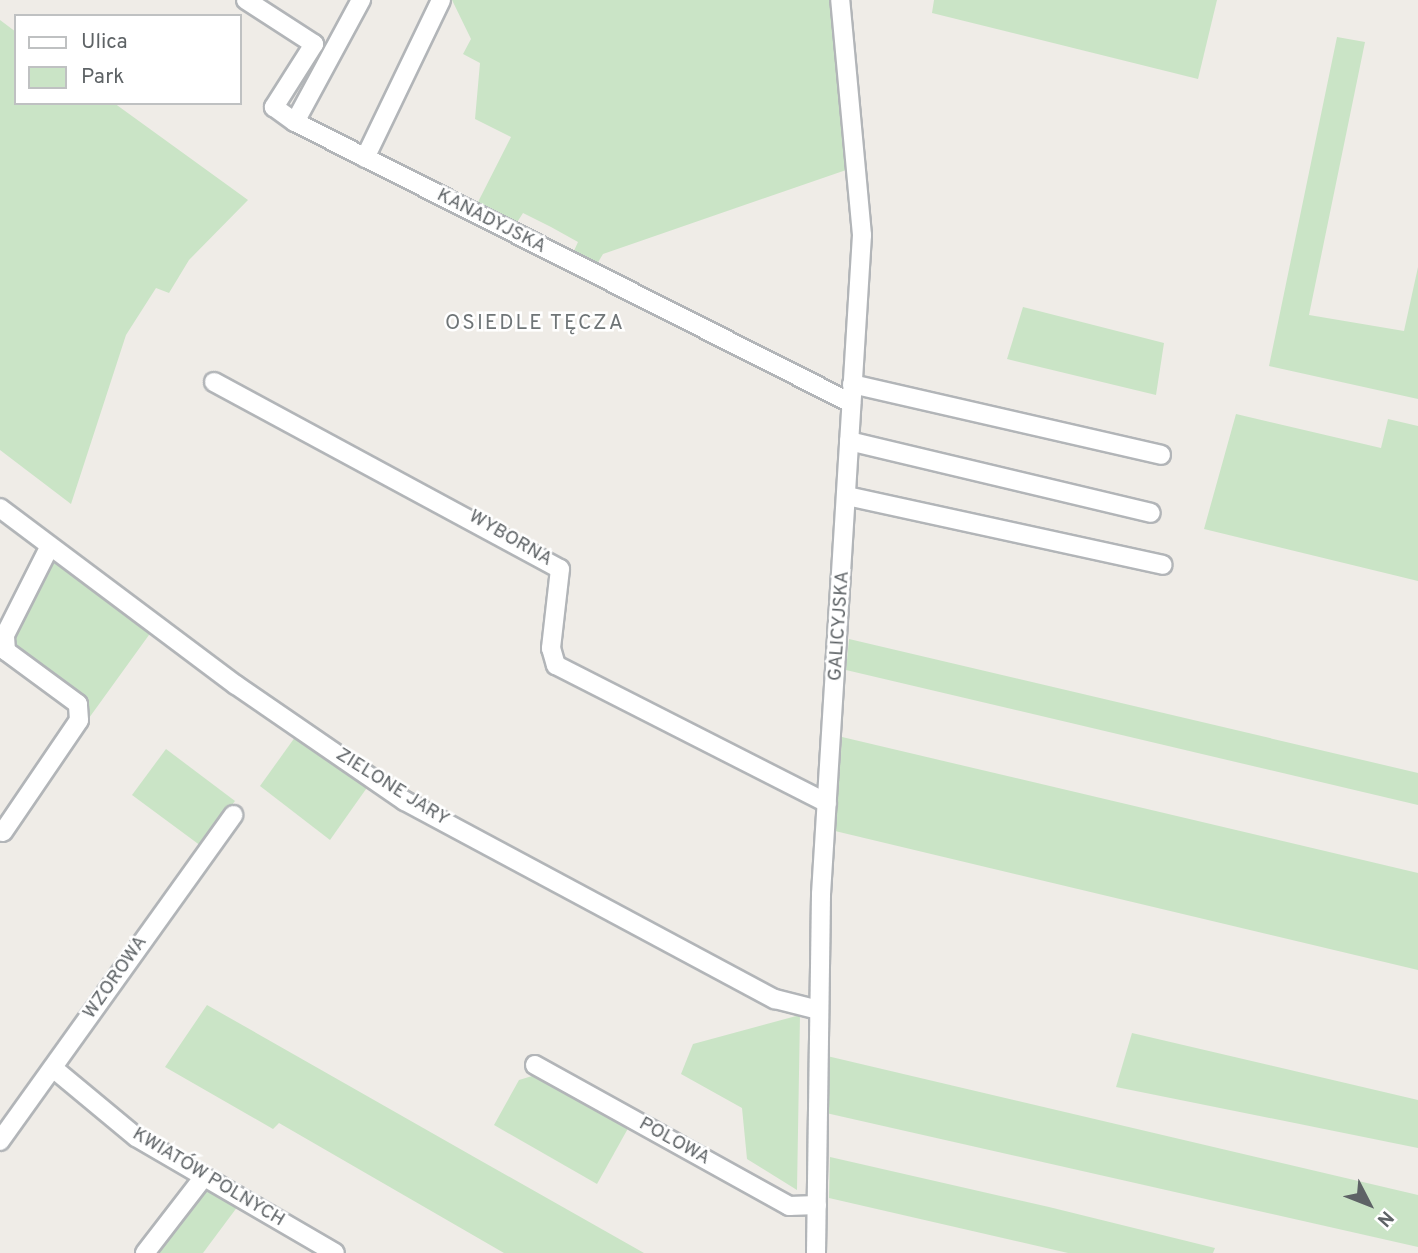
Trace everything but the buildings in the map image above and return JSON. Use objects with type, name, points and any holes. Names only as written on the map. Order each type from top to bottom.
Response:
[{"type":"street","name":"KANADYJSKA","points":[[246,0],[314,44],[274,107],[295,122],[851,403]]},
{"type":"street","points":[[295,122],[361,0]]},
{"type":"street","points":[[365,158],[441,0]]},
{"type":"street","name":"GALICYJSKA","points":[[816,1253],[818,1010],[827,803],[847,496],[861,188],[839,0]]},
{"type":"street","name":"WYBORNA","points":[[214,382],[560,569],[551,648],[556,665],[827,803]]},
{"type":"street","points":[[852,384],[1161,455]]},
{"type":"street","points":[[849,441],[1151,513]]},
{"type":"street","points":[[847,496],[1163,565]]},
{"type":"street","name":"ZIELONE JARY","points":[[0,508],[49,548],[405,801],[775,999],[818,1010]]},
{"type":"street","points":[[4,832],[79,720],[78,704],[6,651],[5,635],[49,548]]},
{"type":"street","name":"WZOROWA","points":[[0,1140],[233,815]]},
{"type":"street","name":"POLOWA","points":[[535,1065],[789,1206],[817,1205]]},
{"type":"street","name":"KWIATÓW POLNYCH","points":[[53,1068],[136,1137],[335,1253]]},
{"type":"street","points":[[145,1253],[203,1178]]},
{"type":"green space","points":[[452,0],[830,0],[849,169],[603,254],[597,264],[573,253],[578,242],[523,213],[516,224],[477,204],[511,137],[475,119],[480,63],[463,54],[471,39]]},
{"type":"green space","points":[[934,0],[1217,0],[1198,79],[932,13]]},
{"type":"green space","points":[[0,20],[14,30],[14,105],[117,105],[248,200],[189,260],[169,293],[156,288],[126,335],[71,504],[0,450]]},
{"type":"green space","points":[[1337,37],[1365,42],[1309,315],[1404,331],[1418,267],[1418,399],[1269,366]]},
{"type":"green space","points":[[1023,307],[1164,343],[1156,395],[1007,359]]},
{"type":"green space","points":[[1236,414],[1381,448],[1388,419],[1418,426],[1418,581],[1204,529]]},
{"type":"green space","points":[[50,559],[154,628],[89,718],[84,702],[14,648],[9,634]]},
{"type":"green space","points":[[849,639],[1418,773],[1418,805],[846,670]]},
{"type":"green space","points":[[298,733],[371,782],[330,840],[260,786]]},
{"type":"green space","points":[[842,737],[1418,873],[1418,970],[835,831]]},
{"type":"green space","points":[[166,749],[235,801],[201,846],[132,795]]},
{"type":"green space","points":[[207,1005],[644,1253],[504,1253],[279,1123],[273,1129],[165,1067]]},
{"type":"green space","points":[[800,1015],[797,1190],[747,1159],[742,1108],[681,1074],[693,1044]]},
{"type":"green space","points":[[1132,1033],[1418,1100],[1418,1148],[1116,1087]]},
{"type":"green space","points":[[827,1056],[1418,1195],[1418,1247],[826,1113]]},
{"type":"green space","points":[[542,1073],[631,1123],[597,1184],[494,1125],[519,1080]]},
{"type":"green space","points":[[830,1157],[1215,1248],[1213,1253],[1068,1253],[829,1198]]},
{"type":"green space","points":[[205,1185],[238,1206],[203,1253],[152,1253]]},
{"type":"district","name":"OSIEDLE TĘCZA","points":[[535,324]]}]
